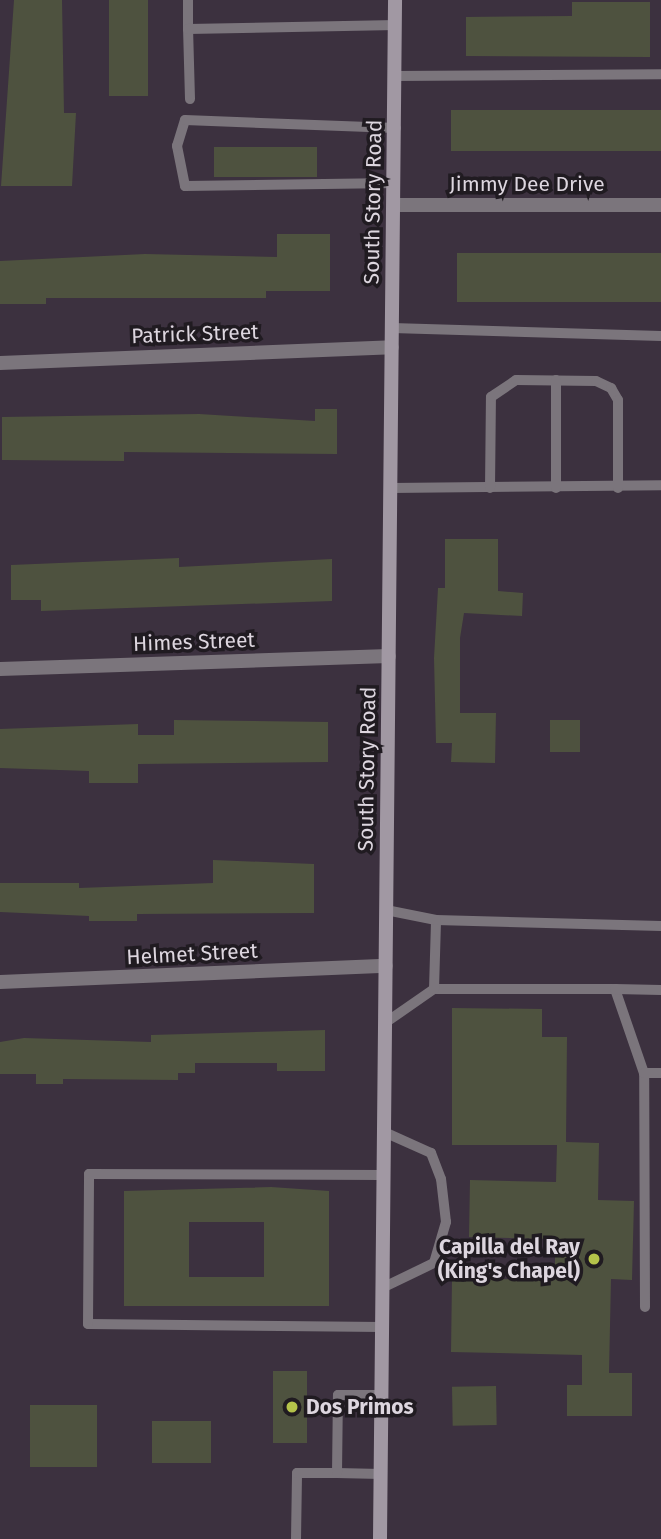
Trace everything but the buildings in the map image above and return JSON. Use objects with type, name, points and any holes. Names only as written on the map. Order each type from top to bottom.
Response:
[{"type":"main road","name":"South Story Road","points":[[380,1539],[396,128],[395,0]]},
{"type":"street","name":"Jimmy Dee Drive","points":[[394,205],[661,205]]},
{"type":"street","name":"Patrick Street","points":[[0,363],[392,347]]},
{"type":"street","name":"Himes Street","points":[[0,669],[389,656]]},
{"type":"street","name":"Helmet Street","points":[[0,982],[386,966]]},
{"type":"lane","points":[[188,0],[190,99]]},
{"type":"lane","points":[[188,29],[396,25]]},
{"type":"lane","points":[[396,76],[661,74]]},
{"type":"lane","points":[[394,183],[185,186],[177,146],[185,120],[396,128]]},
{"type":"lane","points":[[392,328],[661,337]]},
{"type":"lane","points":[[490,488],[491,397],[516,380],[596,381],[618,400],[618,488]]},
{"type":"lane","points":[[556,380],[556,488]]},
{"type":"lane","points":[[391,488],[618,488],[661,485]]},
{"type":"lane","points":[[386,910],[436,920],[661,926]]},
{"type":"lane","points":[[434,989],[436,920]]},
{"type":"lane","points":[[385,1023],[434,989],[661,990]]},
{"type":"lane","points":[[615,989],[644,1073],[645,1307]]},
{"type":"lane","points":[[644,1073],[661,1073]]},
{"type":"lane","points":[[383,1289],[434,1263],[446,1222],[441,1179],[431,1153],[384,1132]]},
{"type":"lane","points":[[382,1327],[88,1324],[89,1174],[383,1175]]},
{"type":"lane","points":[[337,1473],[338,1395],[381,1395]]},
{"type":"lane","points":[[296,1539],[296,1473],[381,1474]]},
{"type":"place","name":"Capilla del Ray (King's Chapel)","points":[[594,1259]]},
{"type":"place","name":"Dos Primos","points":[[292,1407]]}]
